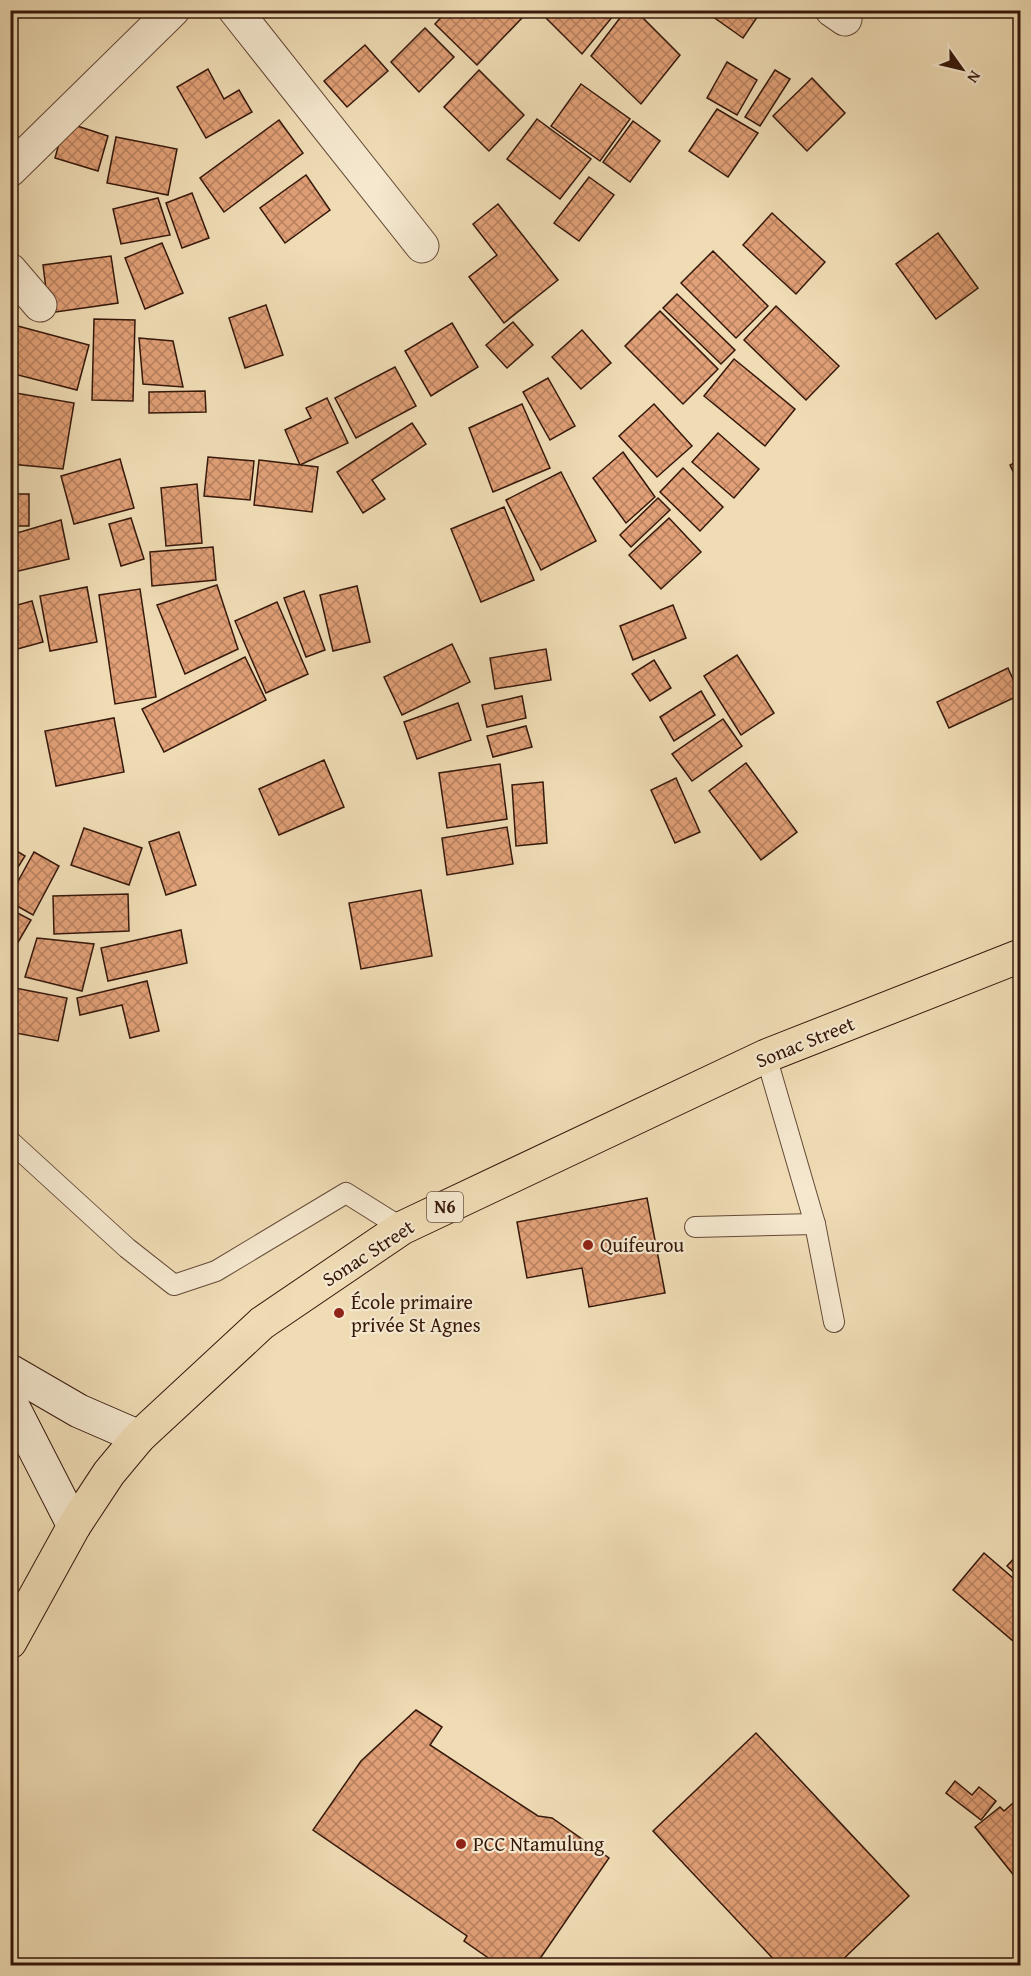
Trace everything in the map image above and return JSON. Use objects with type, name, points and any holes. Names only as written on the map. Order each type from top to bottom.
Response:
[{"type":"highway","name":"Sonac Street","points":[[10,1642],[74,1526],[109,1473],[139,1437],[262,1323],[402,1228],[766,1056],[1020,956]]},
{"type":"street","points":[[10,170],[173,10]]},
{"type":"street","points":[[235,10],[422,246]]},
{"type":"street","points":[[10,270],[40,304]]},
{"type":"street","points":[[10,1371],[79,1411],[139,1437]]},
{"type":"street","points":[[10,1401],[74,1526]]},
{"type":"lane","points":[[766,1056],[815,1224],[834,1322]]},
{"type":"lane","points":[[10,1141],[128,1248],[174,1285],[216,1271],[346,1193],[402,1228]]},
{"type":"lane","points":[[695,1227],[815,1224]]},
{"type":"building","points":[[448,10],[514,10],[522,18],[477,65],[435,24]]},
{"type":"building","points":[[538,10],[618,10],[582,54]]},
{"type":"building","points":[[626,10],[635,10],[680,55],[641,104],[591,56]]},
{"type":"building","points":[[711,10],[762,10],[743,38],[709,14]]},
{"type":"building","points":[[425,28],[454,57],[419,92],[391,62]]},
{"type":"building","points":[[365,45],[388,71],[347,107],[324,81]]},
{"type":"building","points":[[727,62],[757,80],[737,115],[707,98]]},
{"type":"building","points":[[208,69],[224,99],[239,90],[252,112],[206,138],[177,87]]},
{"type":"building","points":[[479,70],[524,115],[489,151],[444,107]]},
{"type":"building","points":[[775,70],[790,79],[760,126],[745,117]]},
{"type":"building","points":[[812,78],[845,113],[807,151],[773,116]]},
{"type":"building","points":[[581,84],[630,119],[600,161],[551,126]]},
{"type":"building","points":[[717,109],[758,133],[728,177],[689,151]]},
{"type":"building","points":[[537,119],[591,159],[560,199],[507,159]]},
{"type":"building","points":[[279,120],[303,153],[224,212],[200,178]]},
{"type":"building","points":[[633,121],[660,141],[630,182],[603,162]]},
{"type":"building","points":[[65,122],[108,136],[98,171],[55,158]]},
{"type":"building","points":[[116,137],[177,149],[168,195],[107,183]]},
{"type":"building","points":[[306,175],[330,210],[285,243],[260,208]]},
{"type":"building","points":[[589,177],[614,195],[579,241],[554,223]]},
{"type":"building","points":[[192,193],[209,238],[182,248],[166,203]]},
{"type":"building","points":[[158,198],[170,235],[121,244],[113,209]]},
{"type":"building","points":[[498,204],[558,280],[504,323],[469,277],[497,255],[473,224]]},
{"type":"building","points":[[772,213],[825,262],[796,294],[743,245]]},
{"type":"building","points":[[938,233],[978,288],[936,319],[896,264]]},
{"type":"building","points":[[162,243],[183,293],[145,309],[125,258]]},
{"type":"building","points":[[713,251],[768,306],[736,338],[681,283]]},
{"type":"building","points":[[111,256],[118,303],[49,313],[43,265]]},
{"type":"building","points":[[677,294],[735,350],[721,364],[663,308]]},
{"type":"building","points":[[266,305],[283,355],[245,368],[229,318]]},
{"type":"building","points":[[776,306],[839,366],[806,400],[744,340]]},
{"type":"building","points":[[660,311],[718,369],[683,404],[625,346]]},
{"type":"building","points":[[94,319],[135,320],[133,401],[92,400]]},
{"type":"building","points":[[513,322],[533,345],[507,368],[486,345]]},
{"type":"building","points":[[452,323],[478,367],[431,396],[405,351]]},
{"type":"building","points":[[14,325],[89,345],[77,390],[10,373],[10,337]]},
{"type":"building","points":[[582,330],[611,363],[581,389],[552,357]]},
{"type":"building","points":[[139,338],[173,341],[183,387],[143,384]]},
{"type":"building","points":[[734,359],[795,409],[765,446],[704,396]]},
{"type":"building","points":[[395,367],[416,406],[356,438],[335,398]]},
{"type":"building","points":[[548,378],[575,426],[550,440],[523,392]]},
{"type":"building","points":[[205,391],[206,412],[149,413],[149,392]]},
{"type":"building","points":[[10,392],[74,403],[63,469],[10,464]]},
{"type":"building","points":[[327,398],[348,443],[300,465],[285,430],[311,418],[306,408]]},
{"type":"building","points":[[522,404],[550,468],[493,492],[469,428]]},
{"type":"building","points":[[654,404],[692,446],[657,477],[619,436]]},
{"type":"building","points":[[412,423],[426,444],[372,480],[385,499],[363,513],[337,472]]},
{"type":"building","points":[[718,433],[759,469],[734,498],[692,462]]},
{"type":"building","points":[[623,452],[655,497],[626,523],[593,478]]},
{"type":"building","points":[[208,457],[254,461],[250,500],[204,496]]},
{"type":"building","points":[[120,459],[134,508],[74,524],[61,476]]},
{"type":"building","points":[[259,460],[318,467],[312,512],[254,505]]},
{"type":"building","points":[[1020,460],[1020,486],[1010,465]]},
{"type":"building","points":[[683,468],[723,507],[700,531],[660,492]]},
{"type":"building","points":[[561,472],[596,541],[541,570],[506,500]]},
{"type":"building","points":[[197,484],[202,543],[166,546],[161,488]]},
{"type":"building","points":[[10,494],[29,494],[29,526],[10,526]]},
{"type":"building","points":[[658,498],[670,510],[631,547],[620,535]]},
{"type":"building","points":[[504,507],[534,580],[481,602],[451,529]]},
{"type":"building","points":[[131,518],[144,559],[121,566],[109,524]]},
{"type":"building","points":[[669,518],[701,552],[661,589],[629,555]]},
{"type":"building","points":[[61,520],[69,559],[10,573],[10,535]]},
{"type":"building","points":[[213,547],[216,580],[152,586],[150,552]]},
{"type":"building","points":[[217,585],[238,649],[185,674],[157,605]]},
{"type":"building","points":[[357,586],[370,642],[333,651],[320,595]]},
{"type":"building","points":[[87,587],[97,642],[50,651],[40,596]]},
{"type":"building","points":[[140,589],[156,697],[115,704],[99,595]]},
{"type":"building","points":[[304,591],[325,650],[306,657],[284,598]]},
{"type":"building","points":[[32,601],[43,642],[10,651],[10,607]]},
{"type":"building","points":[[277,602],[308,674],[266,693],[235,621]]},
{"type":"building","points":[[673,605],[686,638],[633,660],[620,626]]},
{"type":"building","points":[[452,644],[470,682],[402,715],[384,677]]},
{"type":"building","points":[[546,649],[551,680],[495,689],[490,658]]},
{"type":"building","points":[[737,655],[774,713],[741,735],[704,676]]},
{"type":"building","points":[[245,657],[266,700],[164,752],[142,709]]},
{"type":"building","points":[[654,660],[671,688],[650,701],[632,674]]},
{"type":"building","points":[[1008,668],[1020,695],[949,728],[937,702]]},
{"type":"building","points":[[701,691],[715,715],[674,741],[660,717]]},
{"type":"building","points":[[522,696],[526,718],[487,727],[482,705]]},
{"type":"building","points":[[458,703],[471,740],[417,759],[404,722]]},
{"type":"building","points":[[114,718],[124,772],[56,786],[45,731]]},
{"type":"building","points":[[723,719],[742,746],[692,781],[672,754]]},
{"type":"building","points":[[526,726],[532,747],[493,757],[487,736]]},
{"type":"building","points":[[324,760],[344,807],[279,835],[259,789]]},
{"type":"building","points":[[746,763],[797,832],[761,860],[709,791]]},
{"type":"building","points":[[500,764],[507,819],[447,828],[439,773]]},
{"type":"building","points":[[676,778],[700,832],[675,843],[651,790]]},
{"type":"building","points":[[543,782],[547,843],[516,846],[512,785]]},
{"type":"building","points":[[507,827],[513,864],[447,875],[442,838]]},
{"type":"building","points":[[84,828],[142,848],[129,885],[71,865]]},
{"type":"building","points":[[179,832],[196,885],[166,895],[149,842]]},
{"type":"building","points":[[10,847],[25,856],[10,880]]},
{"type":"building","points":[[34,852],[59,866],[33,915],[10,902],[10,896]]},
{"type":"building","points":[[421,890],[432,956],[361,969],[349,903]]},
{"type":"building","points":[[128,894],[129,931],[54,934],[53,896]]},
{"type":"building","points":[[10,909],[31,920],[10,956]]},
{"type":"building","points":[[181,930],[187,963],[108,981],[101,948]]},
{"type":"building","points":[[37,938],[94,944],[82,991],[25,977]]},
{"type":"building","points":[[147,981],[159,1031],[130,1038],[122,1005],[80,1015],[77,998]]},
{"type":"building","points":[[15,988],[67,998],[58,1041],[10,1032],[10,1008]]},
{"type":"building","name":"Quifeurou","points":[[647,1198],[665,1293],[589,1307],[582,1268],[527,1278],[517,1222]]},
{"type":"building","points":[[1020,1552],[1020,1578],[1007,1566]]},
{"type":"building","points":[[984,1553],[1020,1584],[1020,1647],[953,1590]]},
{"type":"building","name":"PCC Ntamulung","points":[[416,1710],[442,1727],[430,1745],[538,1816],[552,1818],[609,1858],[535,1966],[500,1966],[464,1941],[467,1936],[313,1830],[361,1761]]},
{"type":"building","points":[[756,1733],[909,1896],[836,1966],[780,1966],[653,1831]]},
{"type":"building","points":[[955,1781],[972,1795],[979,1787],[996,1801],[981,1820],[946,1793]]},
{"type":"building","points":[[1020,1797],[1020,1883],[975,1827],[1000,1807],[1004,1811]]},
{"type":"place","name":"Quifeurou","points":[[588,1245]]},
{"type":"place","name":"École primaire privée St Agnes","points":[[339,1313]]},
{"type":"place","name":"PCC Ntamulung","points":[[461,1844]]}]
